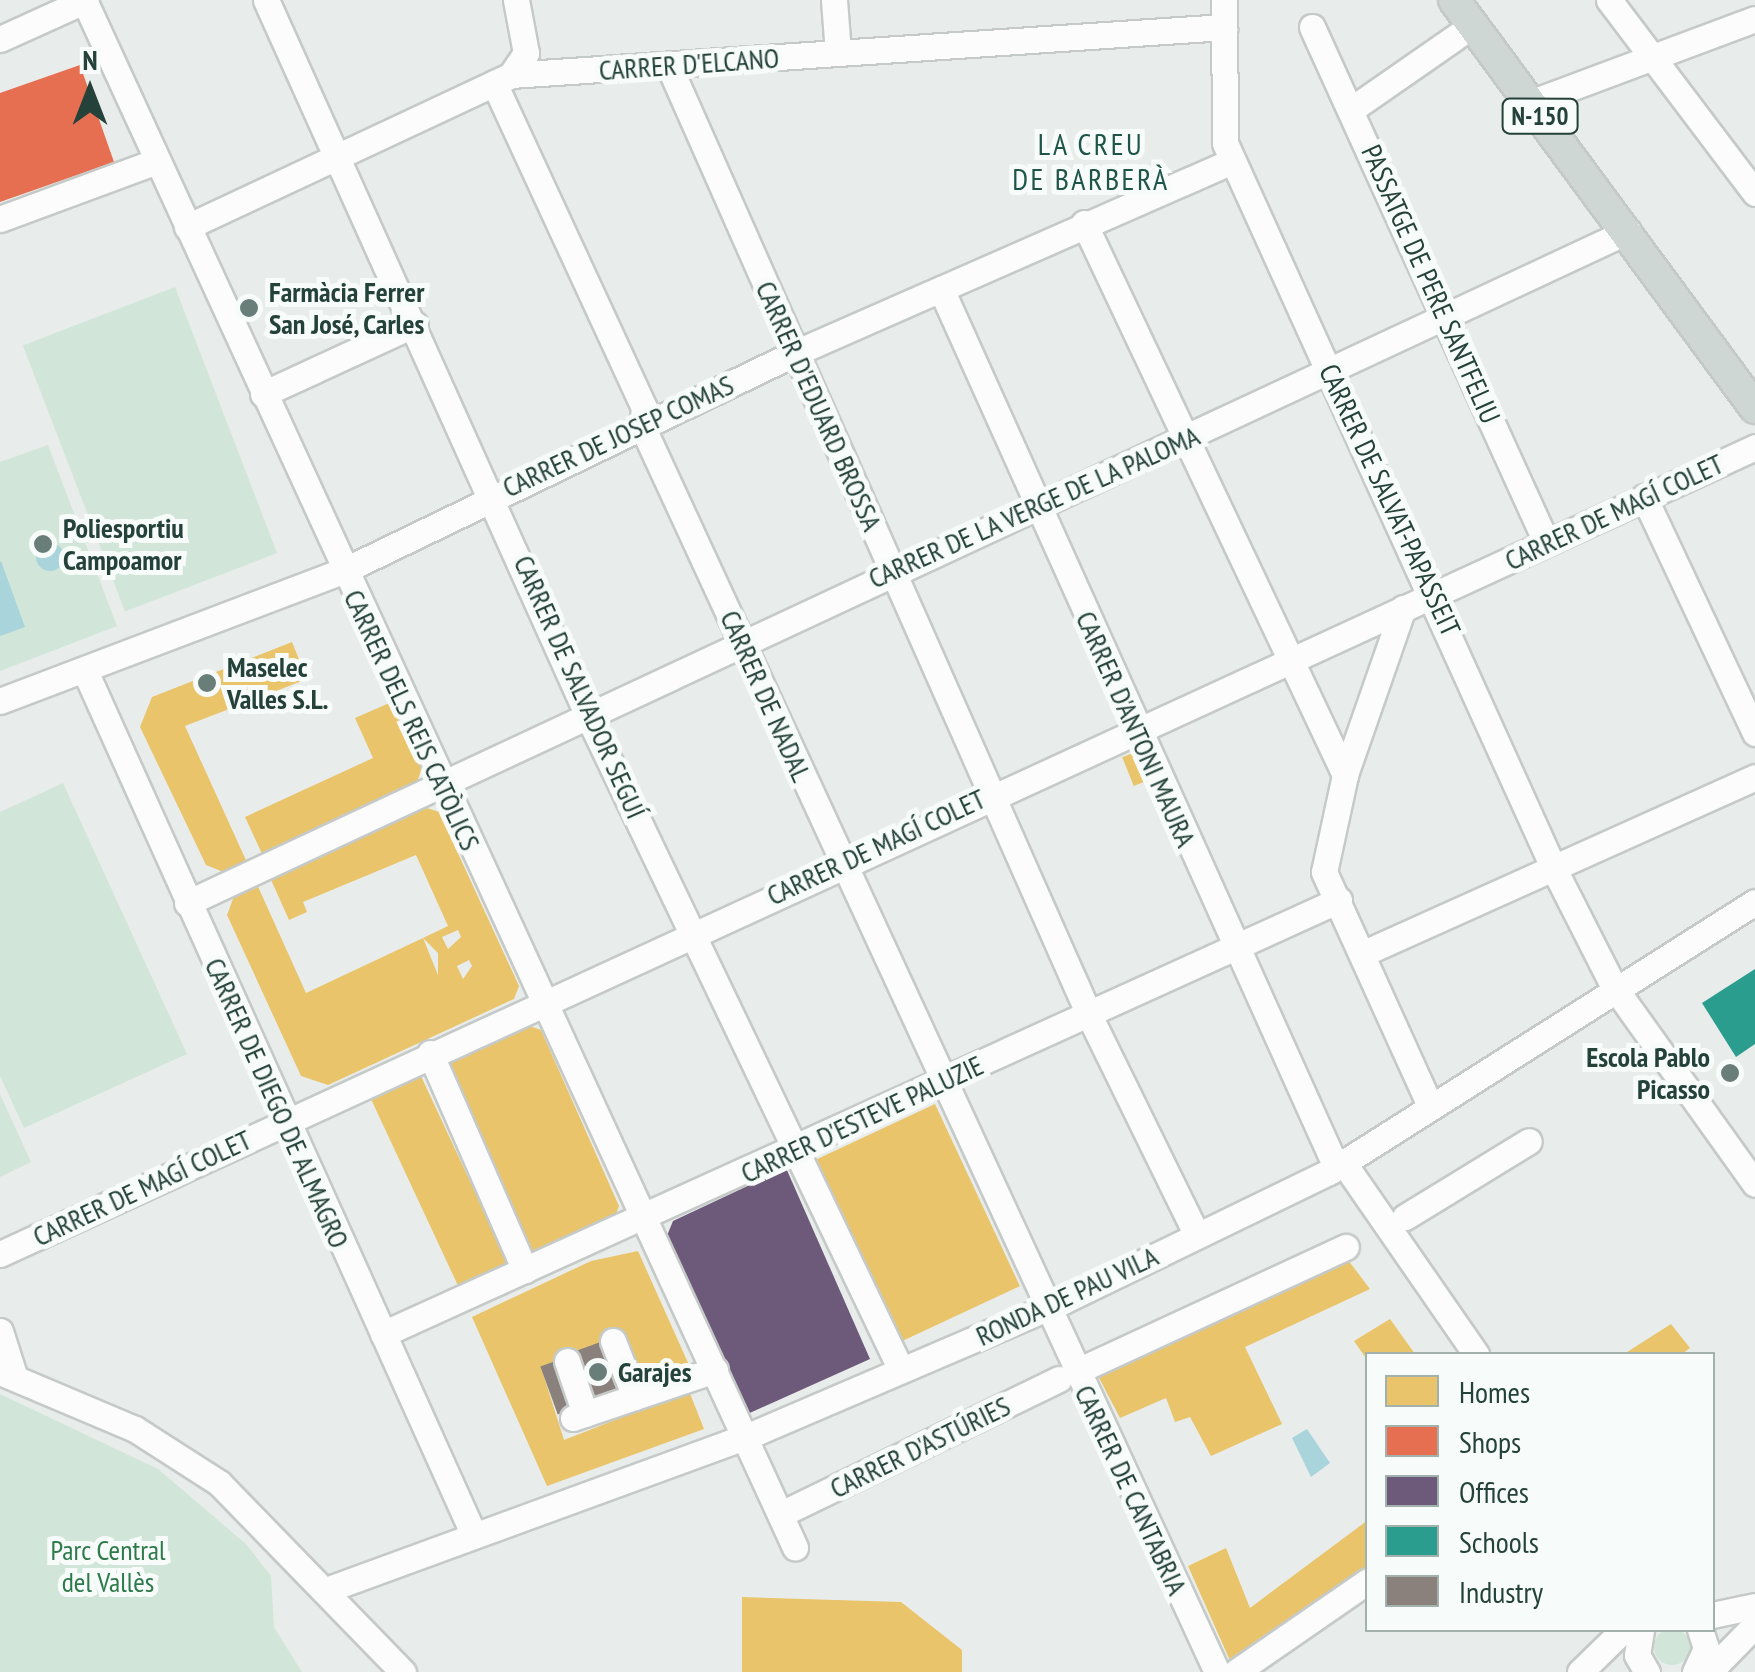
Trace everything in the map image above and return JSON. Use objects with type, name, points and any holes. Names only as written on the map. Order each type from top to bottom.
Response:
[{"type":"main road","name":"N-150","points":[[1464,12],[1755,408]]},
{"type":"street","points":[[2,32],[85,0]]},
{"type":"street","name":"CARRER DELS REIS CATÒLICS","points":[[85,0],[639,1220],[748,1436],[795,1547]]},
{"type":"street","name":"CARRER DE SALVADOR SEGUÍ","points":[[266,0],[494,494],[589,718],[695,931],[794,1152],[901,1370]]},
{"type":"street","points":[[500,80],[526,53],[516,0]]},
{"type":"street","points":[[834,0],[838,53]]},
{"type":"street","name":"CARRER DE SALVAT-PAPASSEIT","points":[[1224,0],[1233,161],[1437,597],[1553,867],[1614,987],[1755,1184]]},
{"type":"street","points":[[1609,0],[1755,193]]},
{"type":"street","points":[[1352,109],[1464,12]]},
{"type":"street","points":[[1530,102],[1755,18]]},
{"type":"street","name":"CARRER D'ELCANO","points":[[187,227],[500,80],[1224,27]]},
{"type":"street","name":"PASSATGE DE PERE SANTFELIU","points":[[1312,27],[1546,542]]},
{"type":"street","name":"CARRER D'EDUARD BROSSA","points":[[670,66],[1090,1016],[1197,1235]]},
{"type":"street","name":"CARRER DE NADAL","points":[[500,80],[644,408],[642,426],[1044,1309]]},
{"type":"street","points":[[0,219],[157,160]]},
{"type":"street","name":"CARRER DE JOSEP COMAS","points":[[0,701],[342,571],[494,494],[795,354],[1084,223],[1233,161]]},
{"type":"street","points":[[1084,223],[1183,440],[1345,774]]},
{"type":"street","name":"CARRER DE LA VERGE DE LA PALOMA","points":[[187,903],[1628,231]]},
{"type":"street","name":"CARRER D'ANTONI MAURA","points":[[941,288],[1233,948],[1336,1167]]},
{"type":"street","points":[[263,394],[416,324]]},
{"type":"street","name":"CARRER DE MAGÍ COLET","points":[[0,1254],[992,794],[1404,608],[1437,597],[1755,446]]},
{"type":"street","points":[[1644,497],[1755,733]]},
{"type":"street","points":[[1404,608],[1345,774],[1323,860],[1430,1106]]},
{"type":"street","name":"CARRER DE DIEGO DE ALMAGRO","points":[[85,671],[284,1123],[473,1533]]},
{"type":"street","points":[[1364,952],[1755,777]]},
{"type":"street","name":"CARRER D'ESTEVE PALUZIE","points":[[382,1334],[794,1152],[1339,900]]},
{"type":"street","name":"RONDA DE PAU VILA","points":[[329,1589],[473,1533],[748,1436],[1044,1309],[1336,1167],[1614,987],[1755,902]]},
{"type":"street","points":[[430,1053],[525,1270]]},
{"type":"street","points":[[1404,1217],[1529,1142]]},
{"type":"street","points":[[1336,1167],[1455,1352]]},
{"type":"street","points":[[1336,1167],[1475,1352]]},
{"type":"street","points":[[1088,1366],[1346,1247]]},
{"type":"street","name":"CARRER DE CANTABRIA","points":[[1044,1309],[1217,1672]]},
{"type":"street","points":[[0,1331],[8,1375],[134,1429],[219,1483],[329,1589],[403,1672]]},
{"type":"street","points":[[613,1341],[635,1397]]},
{"type":"street","points":[[567,1361],[579,1416],[715,1370]]},
{"type":"street","name":"CARRER D'ASTÚRIES","points":[[782,1514],[1060,1379]]},
{"type":"street","points":[[1236,1672],[1365,1583]]},
{"type":"street","points":[[1715,1614],[1755,1606]]},
{"type":"street","points":[[1695,1672],[1706,1655],[1755,1625]]},
{"type":"street","points":[[1580,1672],[1631,1635],[1646,1672]]},
{"type":"green space","points":[[175,287],[277,553],[125,611],[23,345]]},
{"type":"green space","name":"Poliesportiu Campoamor","points":[[48,445],[117,626],[0,671],[0,462]]},
{"type":"green space","points":[[63,783],[187,1054],[24,1128],[0,1076],[0,812]]},
{"type":"green space","points":[[0,1094],[31,1162],[0,1177]]},
{"type":"green space","name":"Parc Central del Vallès","points":[[0,1394],[158,1469],[246,1544],[271,1576],[274,1627],[302,1672],[0,1672]]},
{"type":"green space","points":[[1664,1632],[1680,1632],[1688,1640],[1688,1654],[1679,1663],[1665,1663],[1656,1654],[1656,1640]]},
{"type":"water","points":[[50,543],[60,547],[64,557],[60,567],[50,571],[40,567],[36,557],[40,547]]},
{"type":"water","points":[[0,562],[25,627],[0,636]]},
{"type":"water","points":[[1307,1429],[1330,1463],[1311,1477],[1292,1438]]},
{"type":"building: Homes","points":[[292,642],[307,679],[185,726],[250,869],[236,877],[206,865],[140,727],[152,697]]},
{"type":"building: Homes","points":[[394,701],[423,765],[415,788],[263,856],[245,817],[373,758],[355,718]]},
{"type":"building: Homes","points":[[1138,751],[1150,780],[1134,786],[1122,757]]},
{"type":"building: Homes","points":[[418,805],[439,812],[519,986],[514,999],[328,1085],[301,1076],[227,915],[237,888],[255,880],[306,993],[448,926],[416,855],[303,902],[307,912],[289,920],[268,873]],"holes":[[[458,930],[461,937],[448,949],[442,937]],[[423,938],[438,953],[438,975]],[[469,960],[472,966],[463,979],[457,966]]]},
{"type":"building: Homes","points":[[527,1025],[541,1030],[619,1206],[614,1219],[535,1256],[443,1062]]},
{"type":"building: Homes","points":[[420,1074],[511,1269],[461,1292],[370,1097]]},
{"type":"building: Homes","points":[[935,1104],[1020,1286],[899,1343],[814,1161]]},
{"type":"building: Homes","points":[[638,1251],[689,1365],[640,1386],[619,1335],[541,1367],[564,1440],[689,1391],[704,1429],[547,1486],[472,1317],[591,1261]]},
{"type":"building: Homes","points":[[1345,1256],[1370,1289],[1245,1347],[1282,1424],[1211,1456],[1190,1417],[1175,1422],[1166,1398],[1120,1418],[1095,1370]]},
{"type":"building: Homes","points":[[1390,1319],[1414,1352],[1365,1352],[1365,1357],[1354,1341]]},
{"type":"building: Homes","points":[[1671,1324],[1690,1348],[1685,1352],[1627,1352]]},
{"type":"building: Homes","points":[[1365,1522],[1365,1574],[1232,1665],[1188,1566],[1226,1548],[1250,1608]]},
{"type":"building: Homes","points":[[742,1597],[901,1602],[962,1650],[962,1672],[742,1672]]},
{"type":"building: Shops","points":[[80,65],[114,162],[0,202],[0,93]]},
{"type":"building: Offices","points":[[786,1168],[870,1359],[743,1416],[666,1238],[673,1221]]},
{"type":"building: Schools","points":[[1755,969],[1755,1044],[1736,1057],[1702,1003]]},
{"type":"building: Industry","name":"Garajes","points":[[606,1340],[624,1390],[590,1402],[572,1352]]},
{"type":"building: Industry","name":"Garajes","points":[[561,1359],[578,1407],[558,1414],[540,1367]]},
{"type":"place","name":"Farmàcia Ferrer San José, Carles","points":[[249,308]]},
{"type":"place","name":"Poliesportiu Campoamor","points":[[43,544]]},
{"type":"place","name":"Maselec Valles S.L.","points":[[207,683]]},
{"type":"place","name":"Escola Pablo Picasso","points":[[1730,1073]]},
{"type":"place","name":"Garajes","points":[[598,1372]]},
{"type":"district","name":"LA CREU DE BARBERÀ","points":[[1091,161]]}]
